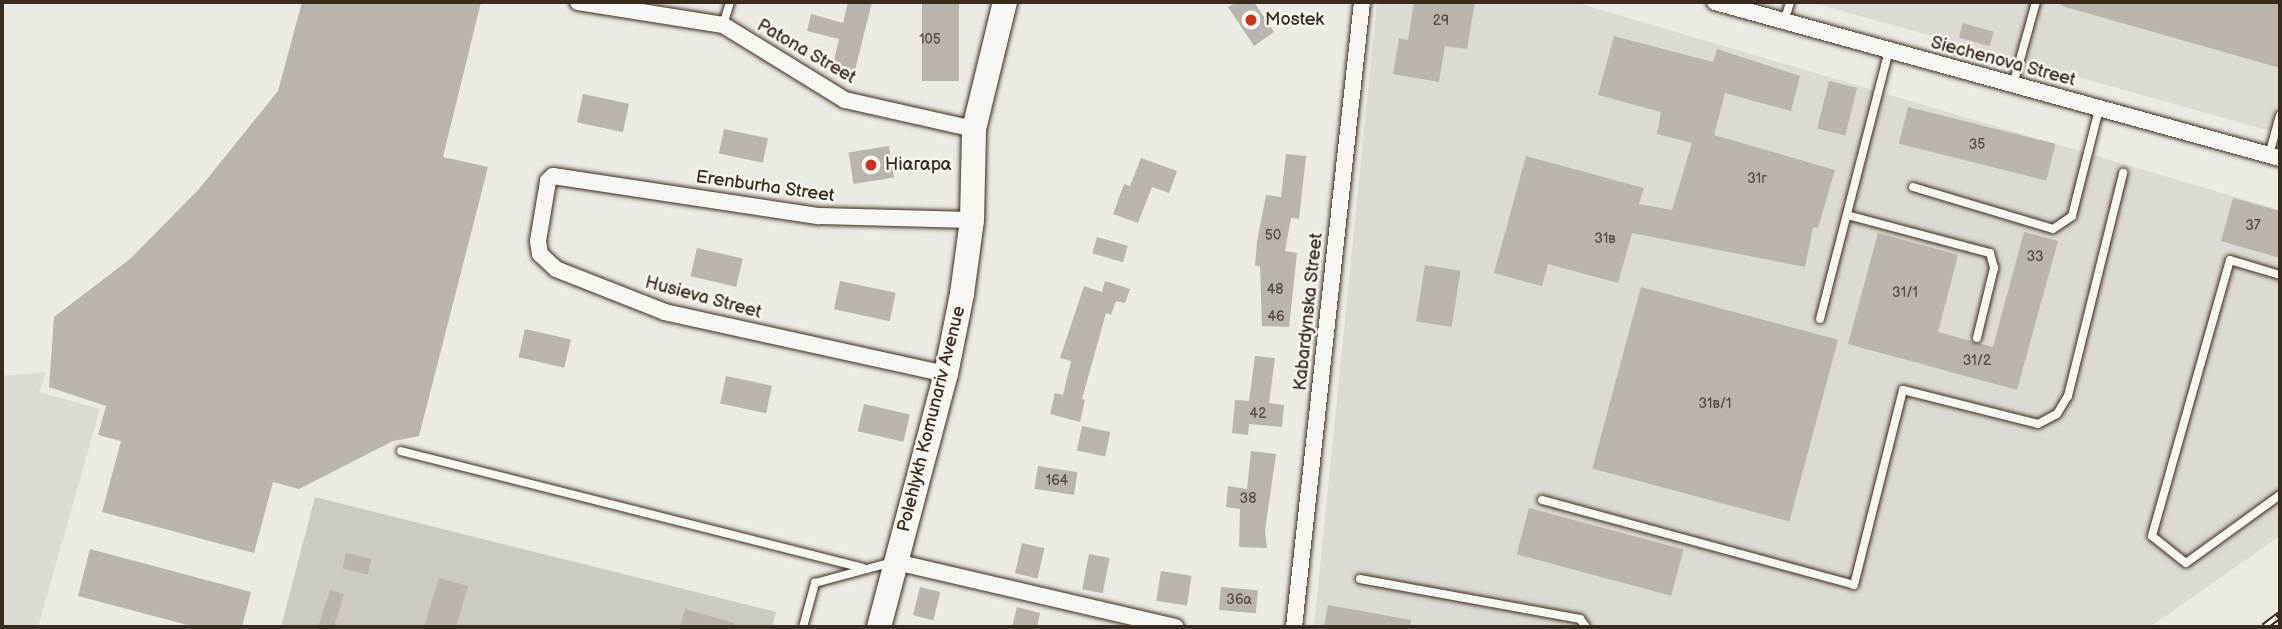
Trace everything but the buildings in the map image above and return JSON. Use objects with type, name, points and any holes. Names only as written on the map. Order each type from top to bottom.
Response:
[{"type":"main road","name":"Polehlykh Komunariv Avenue","points":[[879,627],[946,374],[972,220],[974,129],[1005,2]]},
{"type":"street","name":"Patona Street","points":[[578,2],[723,25],[845,100],[974,129]]},
{"type":"street","name":"Kabardynska Street","points":[[1294,627],[1362,2]]},
{"type":"street","name":"Siechenova Street","points":[[1715,2],[2275,156]]},
{"type":"street","name":"Erenburha Street","points":[[554,176],[819,216],[972,220]]},
{"type":"street","name":"Husieva Street","points":[[554,176],[548,181],[537,241],[540,254],[556,270],[665,312],[946,374]]},
{"type":"street","points":[[896,562],[1138,623],[1177,627]]},
{"type":"lane","points":[[723,25],[730,2]]},
{"type":"lane","points":[[1784,22],[1790,2]]},
{"type":"lane","points":[[2013,85],[2036,2]]},
{"type":"lane","points":[[1820,319],[1889,51]]},
{"type":"lane","points":[[1913,187],[2053,229],[2072,216],[2099,108]]},
{"type":"lane","points":[[2275,156],[2280,115]]},
{"type":"lane","points":[[1542,500],[1854,585],[1903,390],[2038,424],[2063,405],[2123,173]]},
{"type":"lane","points":[[1847,215],[1990,253],[1994,268],[1977,338]]},
{"type":"lane","points":[[2280,275],[2230,260],[2152,536],[2186,563],[2280,495]]},
{"type":"lane","points":[[401,451],[862,568]]},
{"type":"lane","points":[[803,627],[815,583],[862,568],[896,562]]},
{"type":"lane","points":[[1360,579],[1580,619],[1586,627]]},
{"type":"shaded area","points":[[1377,2],[1574,2],[2280,210],[2280,536],[2150,627],[1314,627]]},
{"type":"shaded area","points":[[1810,2],[2280,2],[2280,134],[2267,130]]},
{"type":"shaded area","points":[[46,372],[39,392],[100,409],[38,627],[2,627],[2,376]]},
{"type":"shaded area","points":[[315,497],[776,612],[772,627],[281,627]]},
{"type":"railway","points":[[2264,627],[2280,615]]},
{"type":"place","name":"Mostek","points":[[1251,20]]},
{"type":"place","name":"Ніагара","points":[[871,165]]}]
